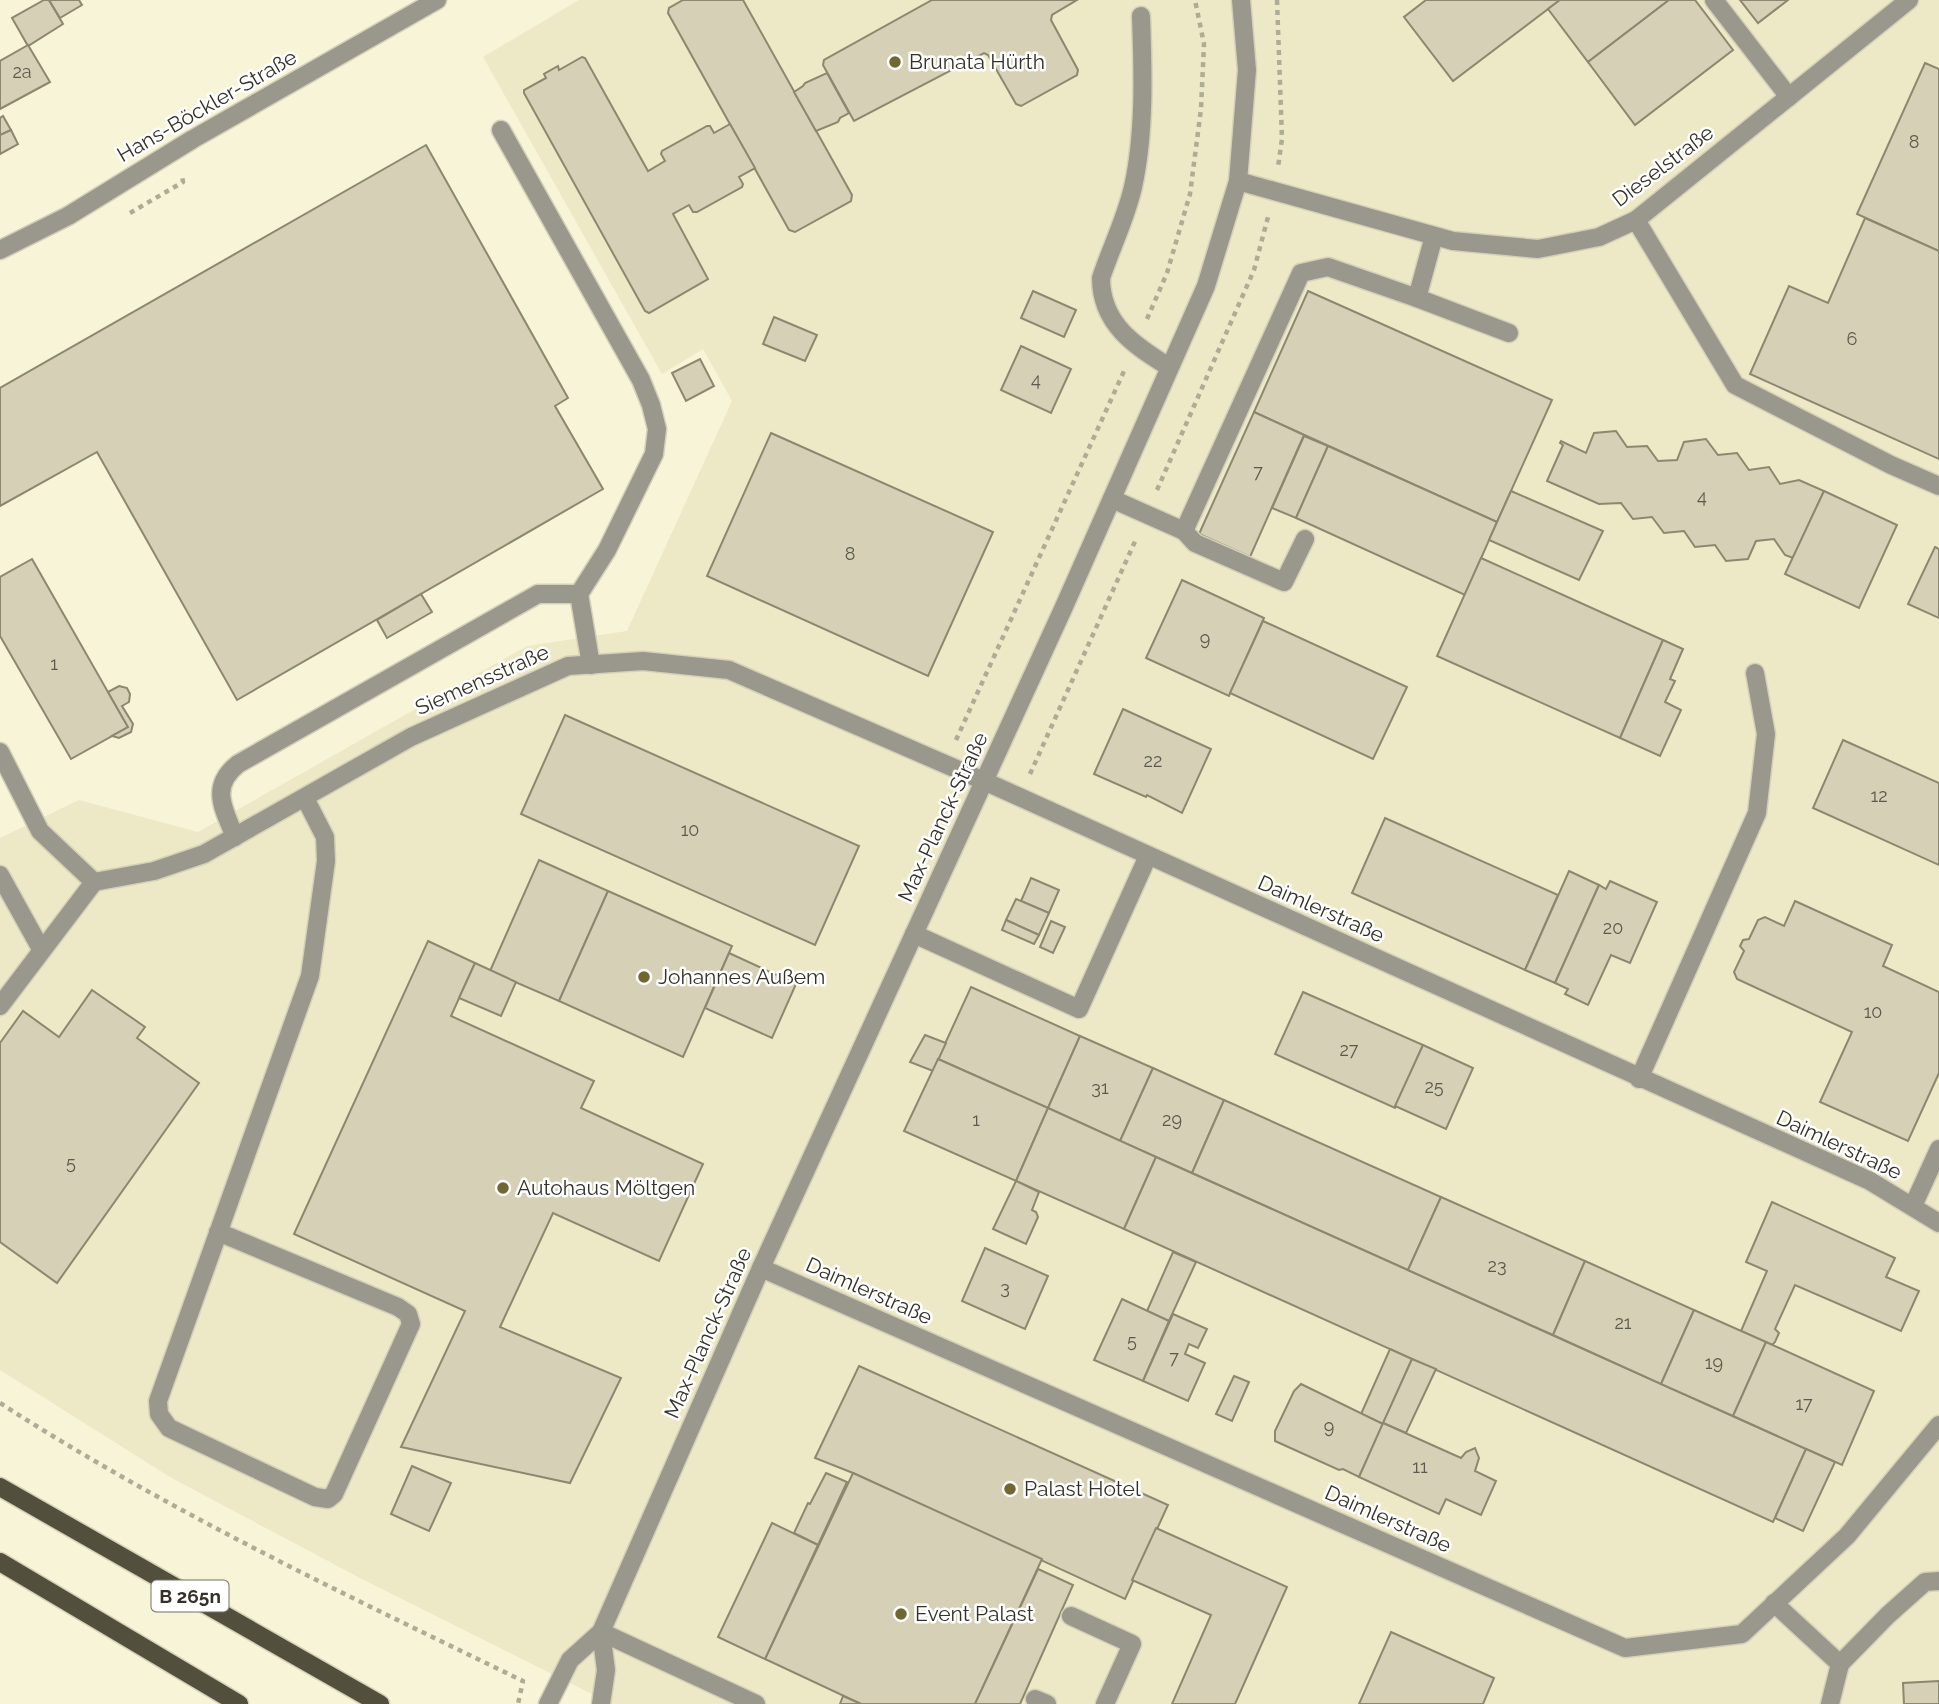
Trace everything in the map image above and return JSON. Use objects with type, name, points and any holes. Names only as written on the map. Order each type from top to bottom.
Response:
[{"type":"main road","name":"B 265n","points":[[0,1487],[380,1704]]},
{"type":"main road","points":[[0,1562],[239,1704]]},
{"type":"street","name":"Hans-Böckler-Straße","points":[[0,250],[68,216],[193,139],[437,0]]},
{"type":"street","name":"Max-Planck-Straße","points":[[548,1704],[570,1660],[601,1632],[761,1268],[1112,499],[1206,286],[1238,181],[1247,70],[1241,0]]},
{"type":"street","points":[[1714,0],[1789,97]]},
{"type":"street","name":"Dieselstraße","points":[[1238,181],[1453,241],[1538,249],[1599,237],[1636,220],[1909,0]]},
{"type":"street","points":[[1141,16],[1143,80],[1133,187],[1101,278],[1104,302],[1112,320],[1135,346],[1169,368]]},
{"type":"street","points":[[501,130],[641,380],[657,429],[654,454],[607,551],[579,594],[591,665]]},
{"type":"street","points":[[1636,220],[1735,385],[1891,465],[1939,486]]},
{"type":"street","points":[[1417,298],[1434,236]]},
{"type":"street","points":[[1184,531],[1301,273],[1328,267],[1509,333]]},
{"type":"street","points":[[1112,499],[1184,531],[1195,543],[1284,582],[1305,539]]},
{"type":"street","points":[[236,837],[221,802],[221,789],[226,773],[238,764],[538,594],[579,594]]},
{"type":"street","name":"Siemensstraße","points":[[94,882],[154,871],[204,854],[411,737],[568,666],[643,661],[729,670],[984,781]]},
{"type":"street","points":[[1639,1079],[1757,813],[1766,734],[1755,673]]},
{"type":"street","points":[[0,752],[40,831],[94,882],[0,1006]]},
{"type":"street","name":"Daimlerstraße","points":[[984,781],[1870,1181],[1939,1223]]},
{"type":"street","points":[[218,1232],[408,1314],[411,1324],[334,1494],[327,1499],[315,1497],[169,1428],[159,1414],[158,1401],[218,1232],[310,976],[326,861],[325,837],[305,798]]},
{"type":"street","points":[[914,934],[1079,1009],[1148,856]]},
{"type":"street","points":[[0,875],[41,949]]},
{"type":"street","points":[[1913,1206],[1939,1149]]},
{"type":"street","name":"Daimlerstraße","points":[[761,1268],[1625,1648],[1742,1634],[1847,1536],[1939,1425]]},
{"type":"street","points":[[1830,1704],[1840,1664],[1888,1615],[1926,1582],[1939,1581]]},
{"type":"street","points":[[1774,1604],[1840,1664]]},
{"type":"street","points":[[1071,1616],[1132,1644],[1105,1704]]},
{"type":"street","points":[[601,1632],[606,1670],[601,1704]]},
{"type":"street","points":[[601,1632],[756,1704]]},
{"type":"path","points":[[945,764],[1167,273],[1190,194],[1201,109],[1205,44],[1195,0]]},
{"type":"path","points":[[0,1403],[173,1505],[380,1612],[523,1681],[518,1704]]},
{"type":"shaded area","points":[[579,0],[1939,0],[1939,1704],[612,1704],[358,1577],[170,1477],[0,1370],[0,838],[79,800],[198,832],[527,646],[627,631],[732,401],[703,349],[662,374],[483,57]]},
{"type":"building","points":[[44,0],[49,0],[63,24],[28,46],[12,18]]},
{"type":"building","points":[[49,0],[79,0],[82,5],[60,18]]},
{"type":"building","points":[[683,0],[743,0],[852,195],[851,201],[795,232],[789,230],[668,13],[669,8]]},
{"type":"building","name":"Brunata Hürth","points":[[932,0],[1077,0],[1052,15],[1051,20],[1078,70],[1077,75],[1021,106],[1016,104],[988,55],[984,53],[854,121],[823,65],[824,60]]},
{"type":"building","points":[[1426,0],[1560,0],[1453,81],[1404,17]]},
{"type":"building","points":[[1560,0],[1669,0],[1588,62],[1548,9]]},
{"type":"building","points":[[1669,0],[1695,0],[1733,50],[1635,125],[1588,62]]},
{"type":"building","points":[[1740,0],[1788,0],[1758,23]]},
{"type":"building","points":[[28,45],[50,82],[0,109],[0,61]]},
{"type":"building","points":[[582,57],[648,171],[665,161],[662,151],[707,126],[710,126],[714,133],[730,124],[755,168],[739,177],[742,187],[697,212],[693,212],[689,205],[673,214],[708,279],[649,313],[645,311],[524,93],[524,90],[546,78],[544,74],[558,66],[559,70]]},
{"type":"building","points":[[1925,63],[1939,69],[1939,251],[1857,214]]},
{"type":"building","points":[[827,73],[849,113],[838,122],[816,131],[794,92],[805,83]]},
{"type":"building","points":[[3,116],[11,130],[0,135],[0,118]]},
{"type":"building","points":[[11,130],[18,144],[0,154],[0,135]]},
{"type":"building","points":[[426,145],[568,398],[555,406],[603,489],[237,700],[97,452],[0,506],[0,388]]},
{"type":"building","points":[[1865,218],[1939,251],[1939,459],[1750,374],[1789,286],[1828,303]]},
{"type":"building","points":[[1033,291],[1076,310],[1064,337],[1021,318]]},
{"type":"building","points":[[1308,291],[1552,400],[1497,522],[1254,412]]},
{"type":"building","points":[[774,317],[817,335],[805,361],[763,344]]},
{"type":"building","points":[[1021,346],[1071,369],[1051,413],[1001,390]]},
{"type":"building","points":[[700,359],[714,386],[686,401],[672,373]]},
{"type":"building","points":[[1254,412],[1304,435],[1250,557],[1199,534]]},
{"type":"building","points":[[1616,431],[1627,447],[1647,446],[1658,461],[1677,460],[1684,442],[1706,439],[1718,455],[1737,453],[1749,470],[1769,467],[1780,484],[1799,480],[1824,491],[1793,558],[1785,555],[1774,539],[1756,541],[1748,559],[1726,561],[1715,545],[1695,547],[1684,531],[1664,533],[1652,517],[1633,519],[1621,503],[1599,504],[1547,481],[1563,445],[1561,441],[1586,453],[1594,433]]},
{"type":"building","points":[[771,433],[993,532],[928,676],[707,576]]},
{"type":"building","points":[[1304,436],[1328,446],[1296,518],[1272,508]]},
{"type":"building","points":[[1328,446],[1497,522],[1465,595],[1296,518]]},
{"type":"building","points":[[1511,491],[1603,531],[1579,580],[1489,540]]},
{"type":"building","points":[[1824,491],[1897,525],[1859,608],[1785,574]]},
{"type":"building","points":[[1935,547],[1939,549],[1939,618],[1908,604]]},
{"type":"building","points":[[1481,558],[1663,640],[1620,738],[1437,656]]},
{"type":"building","points":[[32,559],[128,727],[71,759],[0,636],[0,577]]},
{"type":"building","points":[[1182,580],[1264,618],[1229,696],[1146,658]]},
{"type":"building","points":[[421,594],[432,612],[387,638],[377,620]]},
{"type":"building","points":[[1263,621],[1407,687],[1373,759],[1230,693]]},
{"type":"building","points":[[1663,640],[1683,649],[1670,679],[1675,681],[1665,702],[1681,710],[1660,756],[1620,738]]},
{"type":"building","points":[[119,686],[127,688],[130,694],[129,702],[122,706],[133,724],[131,732],[119,738],[112,736],[128,727],[108,692]]},
{"type":"building","points":[[1123,709],[1211,749],[1182,813],[1147,795],[1146,797],[1094,774]]},
{"type":"building","points":[[565,715],[859,846],[815,945],[521,814]]},
{"type":"building","points":[[1843,740],[1939,783],[1939,865],[1813,808]]},
{"type":"building","points":[[1385,818],[1558,895],[1525,970],[1352,893]]},
{"type":"building","points":[[539,860],[608,891],[559,1001],[490,971]]},
{"type":"building","points":[[1569,871],[1599,885],[1555,983],[1525,970]]},
{"type":"building","points":[[1031,878],[1059,890],[1049,913],[1021,901]]},
{"type":"building","points":[[1610,881],[1657,902],[1630,963],[1611,955],[1588,1005],[1565,994],[1568,989],[1555,983],[1599,885],[1606,889]]},
{"type":"building","name":"Johannes Außem","points":[[608,891],[732,946],[683,1057],[559,1001]]},
{"type":"building","points":[[1016,899],[1049,913],[1039,935],[1006,920]]},
{"type":"building","points":[[1795,901],[1892,945],[1883,966],[1939,992],[1939,1073],[1908,1141],[1820,1102],[1852,1032],[1737,979],[1734,972],[1744,951],[1740,946],[1743,940],[1749,939],[1758,920],[1765,917],[1784,926]]},
{"type":"building","points":[[1006,920],[1039,935],[1034,944],[1002,930]]},
{"type":"building","points":[[1051,921],[1065,927],[1053,953],[1040,947]]},
{"type":"building","name":"Autohaus Möltgen","points":[[428,941],[475,963],[451,1016],[594,1081],[581,1108],[703,1164],[659,1261],[553,1213],[500,1327],[621,1378],[570,1483],[401,1447],[465,1311],[294,1234]]},
{"type":"building","points":[[729,953],[796,984],[772,1038],[705,1008]]},
{"type":"building","points":[[475,963],[516,982],[501,1016],[459,998]]},
{"type":"building","points":[[971,987],[1080,1036],[1048,1108],[938,1059]]},
{"type":"building","points":[[92,990],[145,1027],[137,1038],[199,1083],[57,1283],[0,1242],[0,1043],[23,1011],[59,1037]]},
{"type":"building","points":[[1303,992],[1423,1045],[1395,1108],[1275,1054]]},
{"type":"building","points":[[925,1035],[946,1043],[933,1071],[910,1062]]},
{"type":"building","points":[[1080,1036],[1153,1068],[1120,1141],[1048,1108]]},
{"type":"building","points":[[1423,1045],[1473,1068],[1446,1129],[1395,1106]]},
{"type":"building","points":[[938,1059],[1048,1108],[1016,1181],[904,1131]]},
{"type":"building","points":[[1153,1068],[1224,1100],[1192,1173],[1120,1141]]},
{"type":"building","points":[[1224,1100],[1441,1197],[1408,1270],[1192,1173]]},
{"type":"building","points":[[1048,1108],[1156,1157],[1124,1229],[1016,1181]]},
{"type":"building","points":[[1156,1157],[1806,1449],[1773,1522],[1124,1229]]},
{"type":"building","points":[[1016,1181],[1039,1192],[1032,1210],[1038,1217],[1026,1244],[993,1229]]},
{"type":"building","points":[[1441,1197],[1585,1261],[1553,1335],[1408,1270]]},
{"type":"building","points":[[1772,1202],[1895,1258],[1886,1277],[1919,1291],[1901,1331],[1795,1285],[1775,1329],[1779,1333],[1772,1345],[1741,1331],[1767,1271],[1746,1262]]},
{"type":"building","points":[[985,1248],[1048,1276],[1025,1329],[962,1301]]},
{"type":"building","points":[[1173,1252],[1196,1262],[1169,1321],[1147,1311]]},
{"type":"building","points":[[1585,1261],[1694,1310],[1661,1384],[1553,1335]]},
{"type":"building","points":[[1122,1299],[1169,1321],[1143,1381],[1094,1360]]},
{"type":"building","points":[[1694,1310],[1766,1342],[1733,1416],[1661,1384]]},
{"type":"building","points":[[1173,1314],[1207,1329],[1198,1348],[1189,1344],[1185,1354],[1205,1363],[1188,1401],[1143,1381]]},
{"type":"building","points":[[1766,1342],[1874,1391],[1842,1465],[1733,1416]]},
{"type":"building","points":[[1390,1349],[1412,1359],[1383,1424],[1361,1414]]},
{"type":"building","points":[[1412,1359],[1436,1369],[1406,1433],[1383,1423]]},
{"type":"building","name":"Palast Hotel","points":[[859,1366],[1168,1505],[1125,1599],[815,1458]]},
{"type":"building","points":[[1234,1376],[1249,1382],[1232,1421],[1216,1414]]},
{"type":"building","points":[[1301,1384],[1383,1424],[1359,1477],[1275,1441],[1275,1431],[1294,1391]]},
{"type":"building","points":[[1383,1423],[1461,1458],[1475,1448],[1479,1458],[1475,1471],[1496,1481],[1481,1515],[1446,1499],[1439,1514],[1359,1477]]},
{"type":"building","points":[[1806,1449],[1835,1462],[1803,1531],[1775,1518]]},
{"type":"building","points":[[412,1466],[451,1483],[429,1531],[391,1514]]},
{"type":"building","points":[[826,1473],[847,1482],[818,1545],[794,1533]]},
{"type":"building","name":"Event Palast","points":[[853,1473],[1042,1559],[975,1704],[861,1704],[765,1659]]},
{"type":"building","points":[[772,1523],[818,1545],[765,1659],[718,1637]]},
{"type":"building","points":[[1156,1528],[1287,1587],[1235,1704],[1172,1704],[1211,1615],[1132,1580]]},
{"type":"building","points":[[1038,1569],[1073,1585],[1020,1704],[975,1704]]},
{"type":"building","points":[[1391,1632],[1494,1678],[1483,1704],[1359,1704]]},
{"type":"building","points":[[1939,1681],[1939,1704],[1904,1704],[1903,1683]]},
{"type":"building","points":[[843,1696],[861,1704],[840,1704]]},
{"type":"place","name":"Brunata Hürth","points":[[895,62]]},
{"type":"place","name":"Johannes Außem","points":[[644,977]]},
{"type":"place","name":"Autohaus Möltgen","points":[[503,1188]]},
{"type":"place","name":"Palast Hotel","points":[[1010,1489]]},
{"type":"place","name":"Event Palast","points":[[901,1614]]}]
